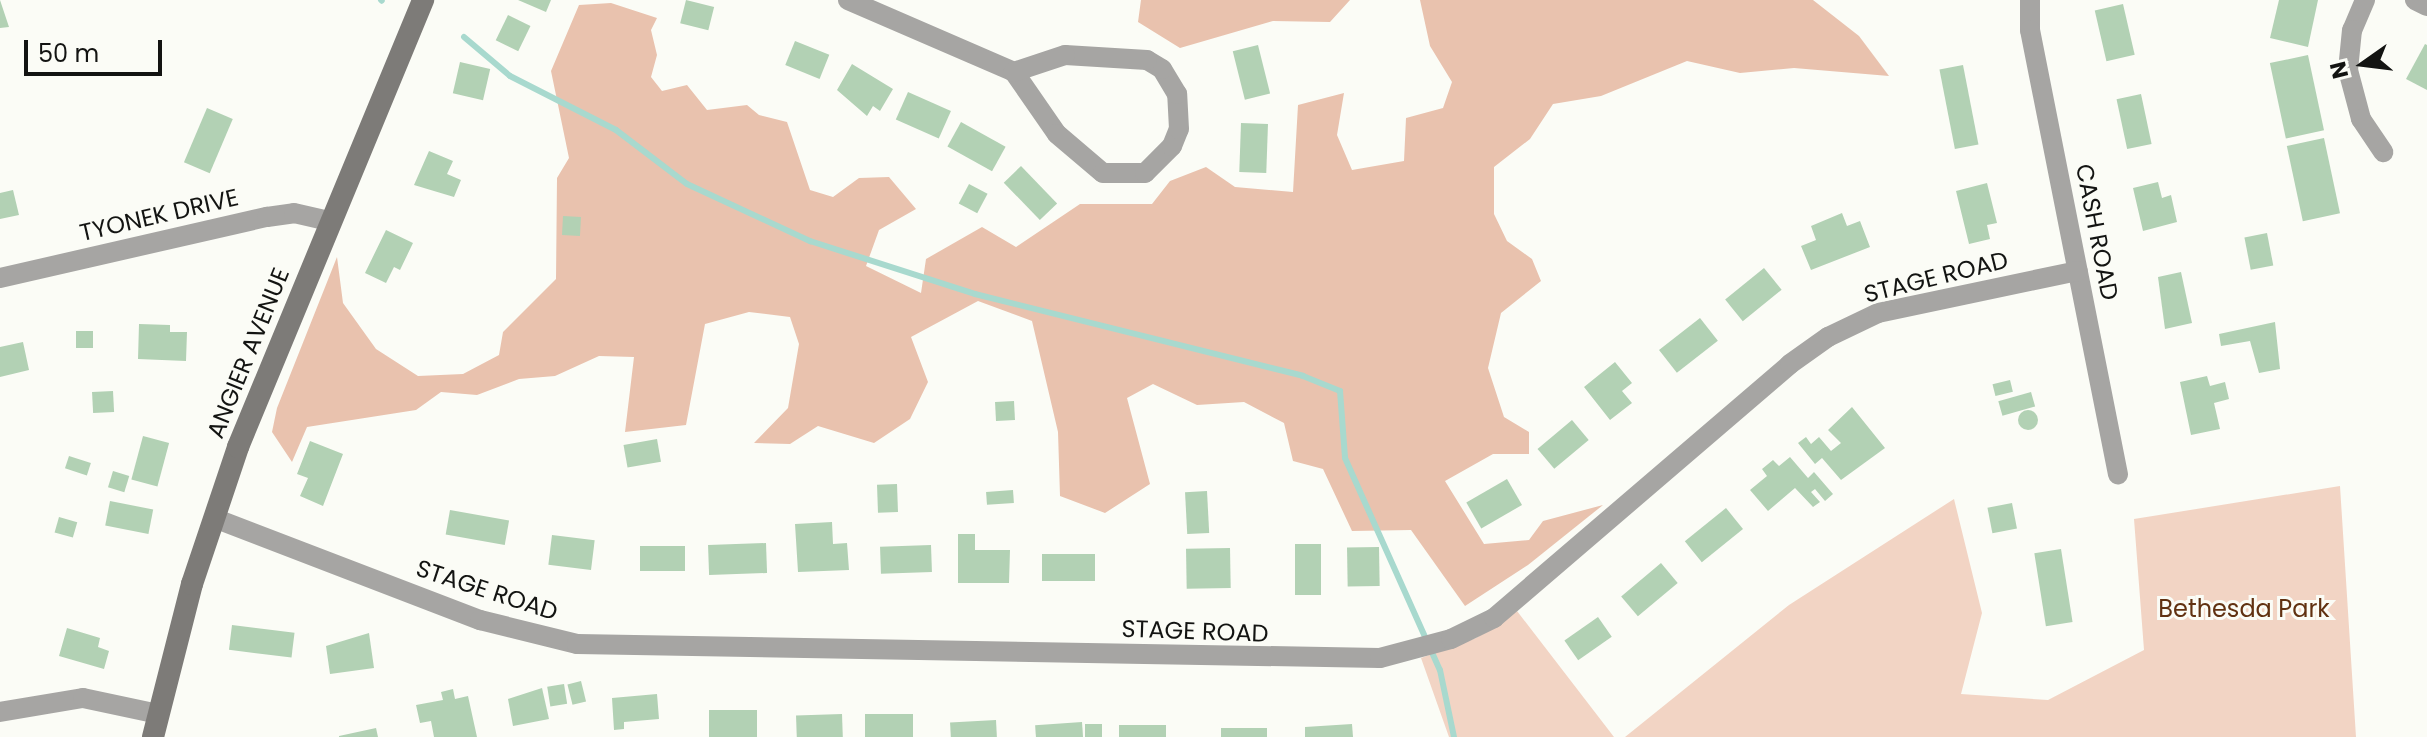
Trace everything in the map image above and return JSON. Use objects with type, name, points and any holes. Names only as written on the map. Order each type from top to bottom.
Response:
[{"type":"main road","name":"ANGIER AVENUE","points":[[153,737],[214,518],[330,221],[423,0]]},
{"type":"street","points":[[848,0],[1014,72],[1057,134],[1103,173],[1145,173],[1172,146],[1179,129],[1177,94],[1162,69],[1147,60],[1065,55],[1014,72]]},
{"type":"street","name":"CASH ROAD","points":[[2030,0],[2030,30],[2118,474]]},
{"type":"street","points":[[2365,0],[2352,30],[2348,70],[2361,119],[2383,152]]},
{"type":"street","points":[[2415,0],[2427,6]]},
{"type":"street","name":"TYONEK DRIVE","points":[[0,278],[267,217],[294,213],[330,221]]},
{"type":"street","name":"STAGE ROAD","points":[[214,518],[480,620],[577,644],[809,644],[1313,660],[1380,658],[1441,642],[1514,603],[1790,364],[1828,337],[1878,313],[2078,271]]},
{"type":"street","points":[[0,712],[83,698],[158,714]]},
{"type":"green space","name":"Bethesda Park","points":[[2340,486],[2356,737],[1625,737],[1789,605],[1954,499],[1982,613],[1961,694],[2048,700],[2144,650],[2134,519]]},
{"type":"green space","points":[[1517,611],[1614,737],[1449,737],[1421,658],[1476,638]]},
{"type":"shaded area","points":[[1141,0],[1350,0],[1330,22],[1273,21],[1180,48],[1138,22]]},
{"type":"shaded area","points":[[1420,0],[1813,0],[1859,36],[1889,76],[1794,68],[1740,73],[1687,61],[1601,96],[1553,104],[1530,139],[1494,167],[1494,214],[1507,241],[1532,259],[1541,281],[1501,313],[1488,368],[1504,417],[1529,432],[1529,454],[1493,454],[1445,481],[1484,544],[1529,540],[1543,521],[1603,505],[1528,565],[1465,606],[1411,530],[1352,531],[1323,469],[1293,461],[1284,423],[1244,402],[1197,405],[1153,384],[1127,398],[1150,484],[1105,513],[1060,496],[1058,432],[1032,321],[978,301],[911,337],[928,382],[910,419],[874,443],[818,426],[790,444],[754,443],[788,408],[799,344],[790,317],[749,312],[705,324],[686,425],[625,432],[634,357],[599,356],[555,376],[519,379],[477,395],[441,392],[416,410],[307,427],[292,462],[272,432],[277,408],[337,257],[343,303],[376,349],[418,376],[463,374],[499,355],[503,332],[556,279],[557,178],[569,158],[551,71],[579,5],[611,3],[657,18],[651,30],[657,55],[651,77],[662,91],[687,85],[707,110],[747,105],[759,115],[787,122],[810,190],[833,197],[859,178],[889,177],[916,209],[879,230],[866,266],[921,293],[926,259],[982,227],[1016,247],[1080,204],[1152,204],[1170,181],[1206,167],[1235,187],[1293,192],[1298,105],[1344,93],[1337,135],[1352,170],[1404,161],[1406,118],[1443,108],[1452,82],[1430,46]]},
{"type":"building","points":[[0,0],[9,27],[0,28]]},
{"type":"building","points":[[518,0],[551,0],[546,12]]},
{"type":"building","points":[[686,0],[714,7],[708,30],[680,23]]},
{"type":"building","points":[[2279,0],[2318,0],[2308,47],[2270,38]]},
{"type":"building","points":[[2123,4],[2135,55],[2106,61],[2095,11]]},
{"type":"building","points":[[508,15],[530,26],[518,51],[496,40]]},
{"type":"building","points":[[795,41],[829,55],[820,79],[785,65]]},
{"type":"building","points":[[1258,45],[1270,94],[1245,100],[1233,51]]},
{"type":"building","points":[[2427,45],[2427,90],[2406,79]]},
{"type":"building","points":[[2308,55],[2324,130],[2286,138],[2270,63]]},
{"type":"building","points":[[460,62],[490,69],[483,100],[453,93]]},
{"type":"building","points":[[852,64],[893,89],[880,111],[873,106],[867,116],[837,90]]},
{"type":"building","points":[[1963,65],[1978,145],[1955,149],[1939,70]]},
{"type":"building","points":[[908,92],[951,111],[939,139],[896,119]]},
{"type":"building","points":[[2141,94],[2152,144],[2127,149],[2117,99]]},
{"type":"building","points":[[207,108],[233,119],[210,173],[184,162]]},
{"type":"building","points":[[961,122],[1006,147],[992,171],[947,146]]},
{"type":"building","points":[[1241,123],[1268,124],[1266,173],[1239,172]]},
{"type":"building","points":[[2324,138],[2340,213],[2303,221],[2287,146]]},
{"type":"building","points":[[429,151],[453,161],[447,174],[461,180],[454,197],[414,185]]},
{"type":"building","points":[[1021,166],[1057,203],[1040,220],[1004,183]]},
{"type":"building","points":[[2158,182],[2162,198],[2171,195],[2177,222],[2143,231],[2133,188]]},
{"type":"building","points":[[1987,183],[1997,223],[1987,225],[1990,239],[1969,244],[1956,191]]},
{"type":"building","points":[[969,184],[988,194],[977,213],[959,203]]},
{"type":"building","points":[[13,190],[19,215],[0,219],[0,193]]},
{"type":"building","points":[[1842,213],[1847,226],[1860,221],[1870,247],[1811,270],[1801,246],[1816,240],[1811,226]]},
{"type":"building","points":[[563,216],[581,217],[580,236],[562,235]]},
{"type":"building","points":[[386,230],[413,243],[400,270],[394,267],[386,283],[365,273]]},
{"type":"building","points":[[2267,233],[2273,265],[2251,270],[2244,237]]},
{"type":"building","points":[[1764,268],[1782,290],[1743,321],[1725,299]]},
{"type":"building","points":[[2181,272],[2192,323],[2165,329],[2158,277]]},
{"type":"building","points":[[1700,318],[1718,341],[1677,373],[1659,350]]},
{"type":"building","points":[[2275,322],[2280,369],[2259,373],[2250,341],[2221,346],[2219,334]]},
{"type":"building","points":[[139,324],[170,325],[170,332],[187,332],[186,361],[138,359]]},
{"type":"building","points":[[76,331],[93,331],[93,348],[76,348]]},
{"type":"building","points":[[23,342],[29,370],[0,377],[0,347]]},
{"type":"building","points":[[1615,362],[1632,383],[1622,391],[1632,403],[1610,420],[1584,387]]},
{"type":"building","points":[[2207,376],[2210,386],[2225,382],[2229,399],[2214,403],[2220,429],[2191,435],[2180,382]]},
{"type":"building","points":[[2010,380],[2013,392],[1995,396],[1993,384]]},
{"type":"building","points":[[113,391],[114,412],[93,413],[92,392]]},
{"type":"building","points":[[2031,392],[2035,406],[2002,416],[1998,401]]},
{"type":"building","points":[[1014,401],[1015,420],[996,421],[995,402]]},
{"type":"building","points":[[1852,407],[1885,448],[1841,480],[1822,458],[1815,464],[1798,443],[1806,437],[1811,444],[1819,437],[1831,451],[1841,443],[1828,430]]},
{"type":"building","points":[[2028,410],[2035,413],[2038,420],[2035,427],[2028,430],[2021,427],[2018,420],[2021,413]]},
{"type":"building","points":[[1572,420],[1589,440],[1554,469],[1538,449]]},
{"type":"building","points":[[143,436],[169,443],[157,486],[131,479]]},
{"type":"building","points":[[657,439],[661,462],[628,468],[624,445]]},
{"type":"building","points":[[310,441],[343,454],[323,506],[300,496],[308,478],[297,474]]},
{"type":"building","points":[[69,456],[91,463],[87,475],[65,468]]},
{"type":"building","points":[[1790,457],[1808,478],[1814,472],[1833,494],[1825,501],[1815,489],[1811,492],[1820,502],[1813,507],[1795,488],[1768,511],[1750,490],[1767,476],[1762,469],[1773,460],[1779,466]]},
{"type":"building","points":[[113,471],[129,476],[124,492],[108,487]]},
{"type":"building","points":[[1507,479],[1522,505],[1481,528],[1466,502]]},
{"type":"building","points":[[897,484],[898,512],[878,513],[877,485]]},
{"type":"building","points":[[1013,490],[1014,503],[987,505],[986,492]]},
{"type":"building","points":[[1207,491],[1209,533],[1187,534],[1185,492]]},
{"type":"building","points":[[110,501],[153,509],[148,534],[105,526]]},
{"type":"building","points":[[2012,503],[2017,529],[1992,533],[1987,508]]},
{"type":"building","points":[[1726,508],[1743,529],[1702,562],[1685,541]]},
{"type":"building","points":[[450,510],[509,520],[505,545],[446,535]]},
{"type":"building","points":[[59,517],[77,522],[73,538],[55,532]]},
{"type":"building","points":[[832,522],[833,544],[847,543],[849,570],[798,572],[795,524]]},
{"type":"building","points":[[958,534],[975,534],[975,550],[1010,550],[1009,583],[958,583]]},
{"type":"building","points":[[552,535],[595,540],[591,570],[548,565]]},
{"type":"building","points":[[766,543],[767,573],[709,575],[708,545]]},
{"type":"building","points":[[1295,544],[1321,544],[1321,595],[1295,595]]},
{"type":"building","points":[[931,545],[932,572],[881,574],[880,547]]},
{"type":"building","points":[[640,546],[685,546],[685,571],[640,571]]},
{"type":"building","points":[[1379,547],[1380,586],[1348,587],[1347,548]]},
{"type":"building","points":[[1230,548],[1231,588],[1187,589],[1186,549]]},
{"type":"building","points":[[2061,549],[2073,622],[2046,626],[2034,553]]},
{"type":"building","points":[[1042,554],[1095,554],[1095,581],[1042,581]]},
{"type":"building","points":[[1661,563],[1678,583],[1638,616],[1621,596]]},
{"type":"building","points":[[1598,617],[1612,637],[1578,660],[1564,641]]},
{"type":"building","points":[[232,625],[295,633],[291,657],[229,650]]},
{"type":"building","points":[[67,628],[100,638],[98,647],[109,651],[104,669],[59,656]]},
{"type":"building","points":[[369,633],[374,668],[330,674],[326,646]]},
{"type":"building","points":[[581,681],[586,701],[572,705],[567,684]]},
{"type":"building","points":[[564,684],[567,704],[550,706],[547,687]]},
{"type":"building","points":[[542,688],[549,719],[513,726],[508,699]]},
{"type":"building","points":[[453,689],[455,699],[468,696],[477,737],[434,737],[431,721],[420,723],[416,705],[443,700],[441,692]]},
{"type":"building","points":[[657,694],[659,719],[624,722],[624,729],[614,730],[612,698]]},
{"type":"building","points":[[709,710],[757,710],[757,737],[709,737]]},
{"type":"building","points":[[842,714],[843,737],[797,737],[796,716]]},
{"type":"building","points":[[865,714],[913,714],[913,737],[865,737]]},
{"type":"building","points":[[996,720],[997,737],[951,737],[950,722]]},
{"type":"building","points":[[1082,722],[1083,737],[1036,737],[1035,725]]},
{"type":"building","points":[[1085,724],[1102,724],[1102,737],[1085,737]]},
{"type":"building","points":[[1352,724],[1353,737],[1305,737],[1305,727]]},
{"type":"building","points":[[1119,725],[1166,725],[1166,737],[1119,737]]},
{"type":"building","points":[[376,728],[378,737],[339,737],[339,736]]},
{"type":"building","points":[[1221,728],[1267,728],[1267,737],[1221,737]]},
{"type":"waterway","points":[[464,37],[510,76],[616,130],[687,184],[810,241],[975,294],[1303,376],[1340,391],[1345,458],[1440,670],[1454,737]]}]
